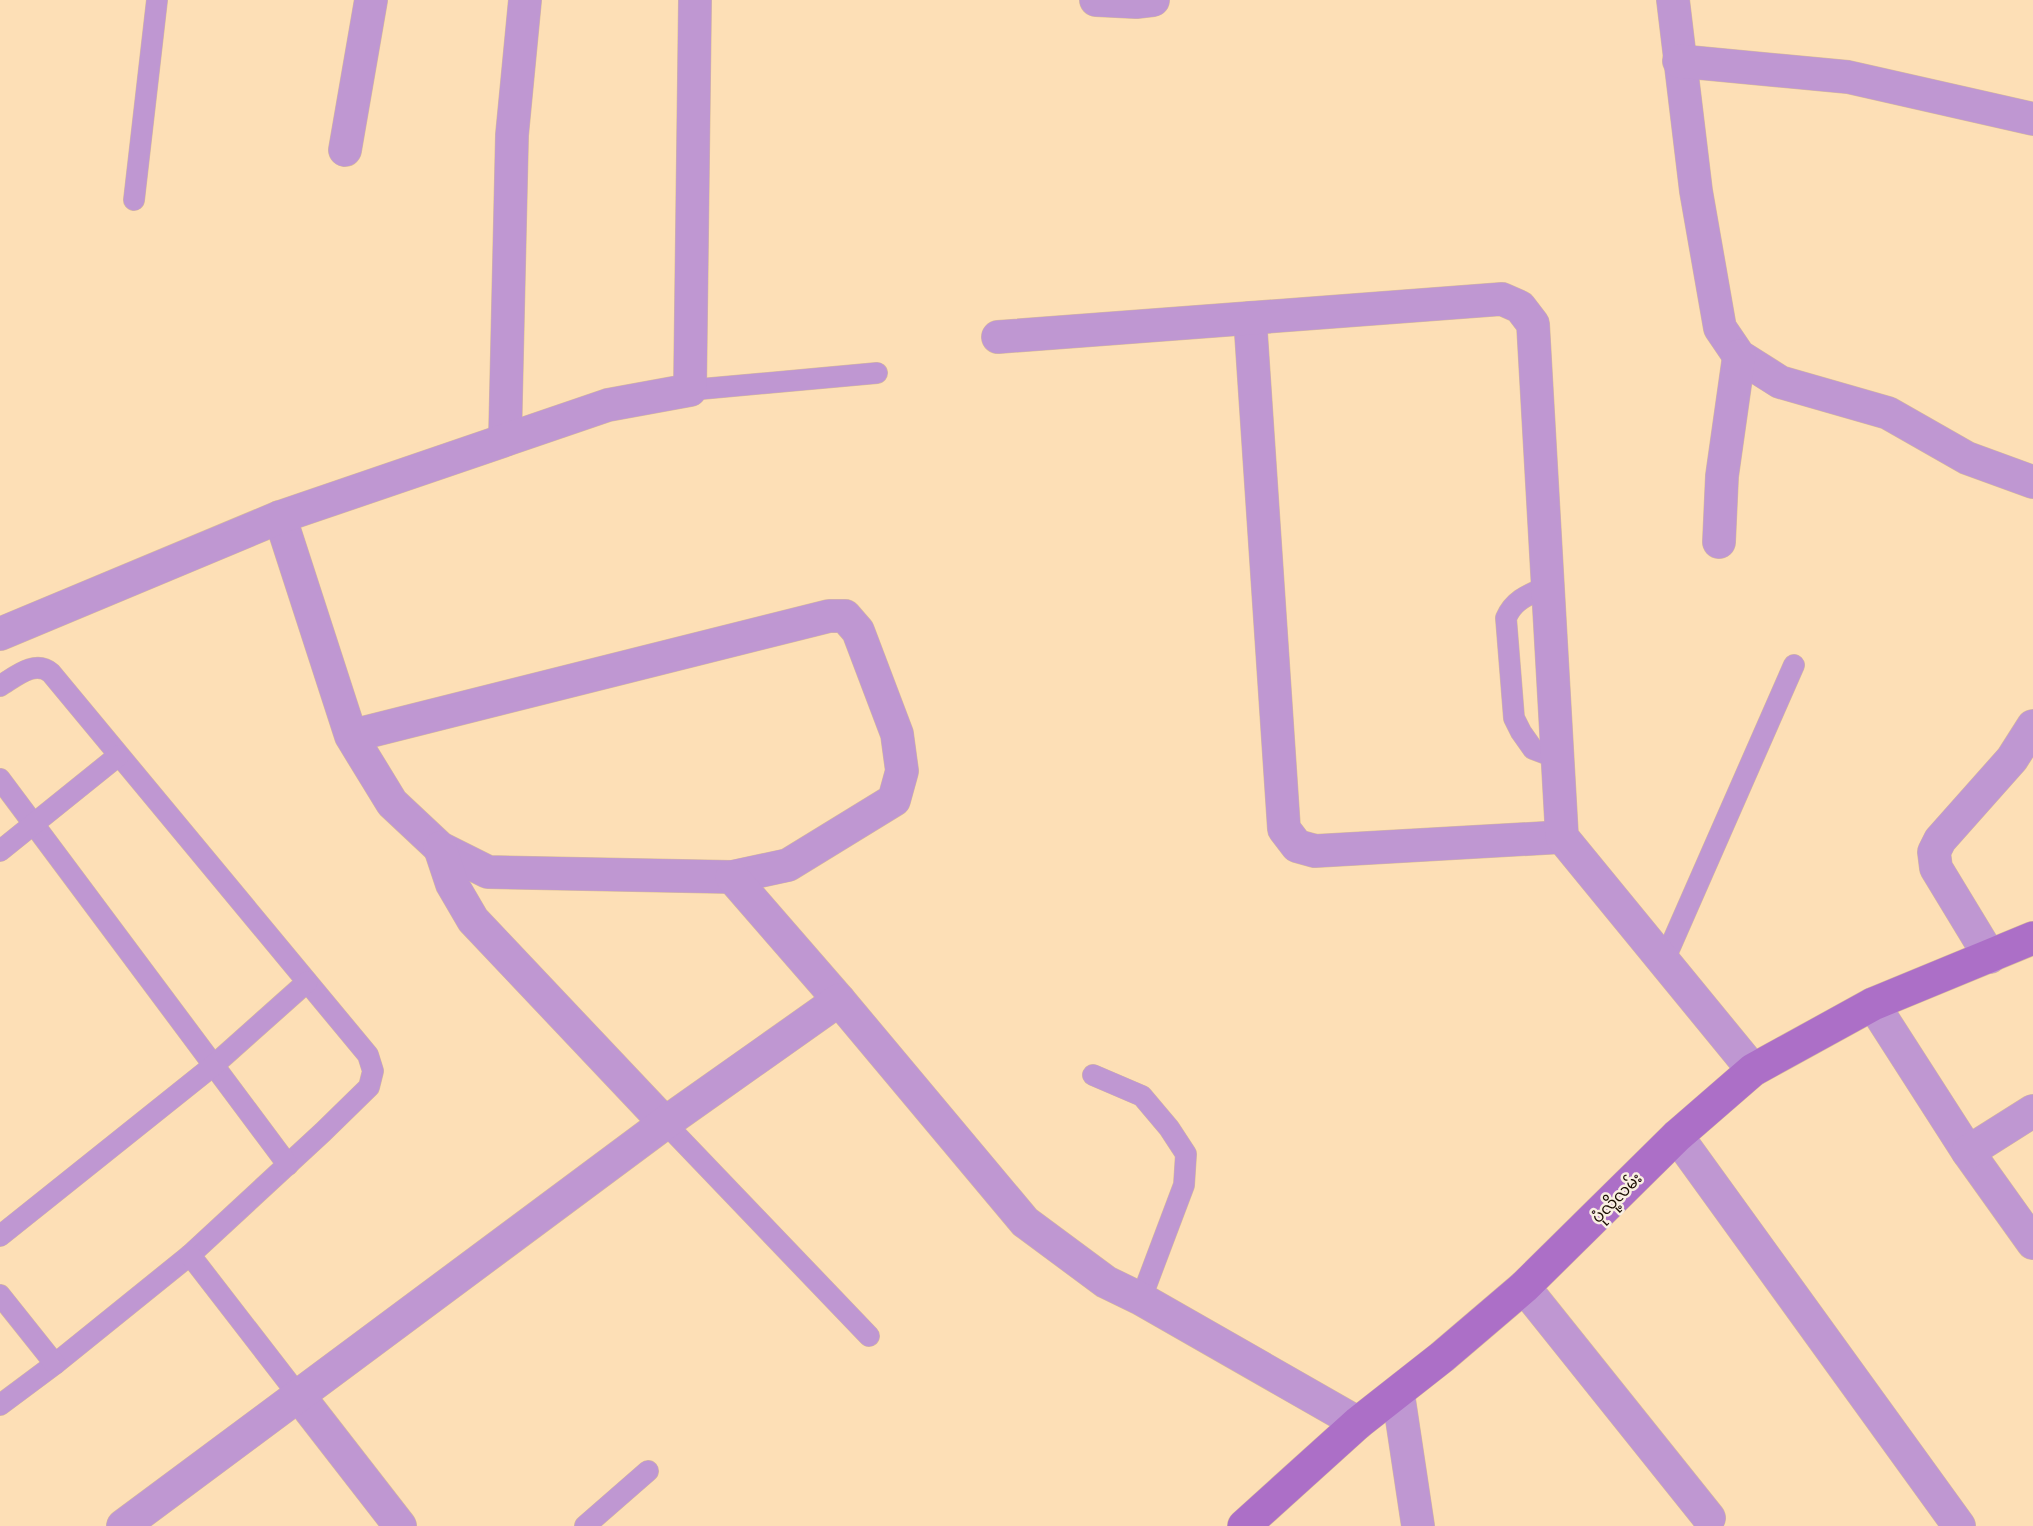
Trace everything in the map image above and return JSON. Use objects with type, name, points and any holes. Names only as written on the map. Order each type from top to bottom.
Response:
[{"type":"main road","name":"ပုံလို့လမ်း","points":[[1244,1526],[1358,1423],[1398,1393],[1524,1287],[1677,1136],[1753,1070],[1874,1004],[2033,938]]},
{"type":"street","points":[[345,150],[371,0]]},
{"type":"street","points":[[505,440],[512,135],[525,0]]},
{"type":"street","points":[[0,634],[280,517],[608,405],[690,390],[695,0]]},
{"type":"street","points":[[1096,0],[1136,2],[1153,0]]},
{"type":"street","points":[[1673,0],[1696,191],[1720,328],[1738,356],[1780,382],[1888,413],[1966,458],[2033,482]]},
{"type":"street","points":[[1679,61],[1848,77],[2033,119]]},
{"type":"street","points":[[998,337],[1502,299],[1520,306],[1533,324],[1562,837],[1753,1070]]},
{"type":"street","points":[[1250,318],[1284,829],[1297,846],[1315,851],[1562,837]]},
{"type":"street","points":[[1719,542],[1722,476],[1738,356]]},
{"type":"street","points":[[280,517],[351,736],[392,803],[440,848],[488,872],[732,877],[788,865],[894,800],[903,771],[897,734],[858,631],[845,616],[829,616],[351,736]]},
{"type":"street","points":[[1990,957],[1936,867],[1934,852],[1940,840],[2012,759],[2033,726]]},
{"type":"street","points":[[440,848],[452,884],[473,920],[665,1123]]},
{"type":"street","points":[[732,877],[839,1000],[1025,1222],[1106,1282],[1141,1299],[1358,1423]]},
{"type":"street","points":[[123,1526],[665,1123],[839,1000]]},
{"type":"street","points":[[1874,1004],[1968,1152],[2033,1243]]},
{"type":"street","points":[[1968,1152],[2033,1112]]},
{"type":"street","points":[[1677,1136],[1959,1526]]},
{"type":"street","points":[[1524,1287],[1709,1518]]},
{"type":"street","points":[[1398,1393],[1418,1526]]},
{"type":"street","points":[[300,1396],[400,1526]]},
{"type":"lane","points":[[134,200],[157,0]]},
{"type":"lane","points":[[690,390],[877,373]]},
{"type":"lane","points":[[1548,586],[1517,600],[1510,608],[1506,618],[1514,718],[1533,749],[1557,758]]},
{"type":"lane","points":[[1664,961],[1794,665]]},
{"type":"lane","points":[[0,687],[27,670],[45,668],[368,1055],[373,1071],[369,1087],[190,1255],[55,1364],[0,1405]]},
{"type":"lane","points":[[0,851],[118,756]]},
{"type":"lane","points":[[0,779],[288,1165]]},
{"type":"lane","points":[[0,1236],[214,1065],[307,982]]},
{"type":"lane","points":[[1093,1075],[1142,1096],[1169,1128],[1186,1154],[1184,1185],[1141,1299]]},
{"type":"lane","points":[[665,1123],[869,1336]]},
{"type":"lane","points":[[190,1255],[300,1396]]},
{"type":"lane","points":[[0,1295],[55,1364]]},
{"type":"lane","points":[[585,1526],[648,1471]]}]
